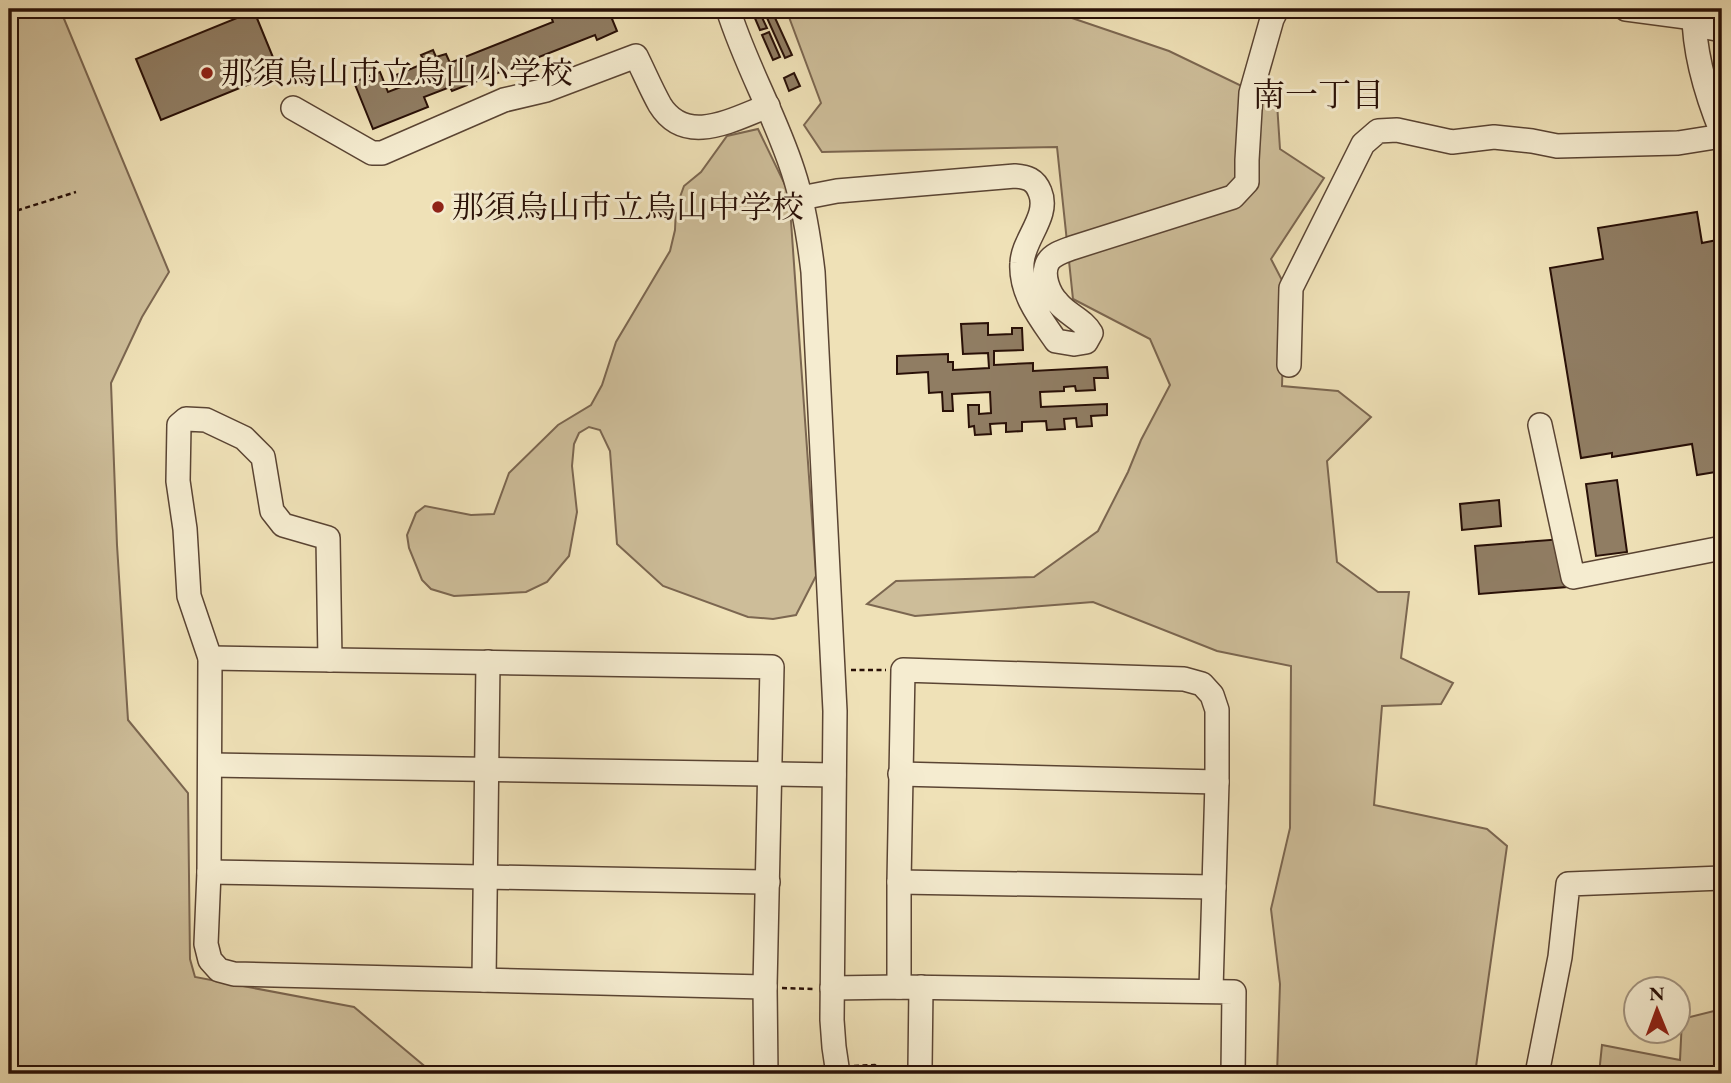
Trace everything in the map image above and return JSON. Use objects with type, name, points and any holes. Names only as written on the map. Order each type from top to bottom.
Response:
[{"type":"street","points":[[728,9],[792,169],[801,198],[813,272],[834,670],[832,988],[834,1046],[838,1071]]},
{"type":"street","points":[[801,198],[872,187],[1028,177],[1037,185],[1042,198],[1041,212],[1021,261],[1026,291],[1037,314],[1056,341],[1074,344],[1086,342],[1091,333],[1087,326],[1057,303],[1050,291],[1045,277],[1047,263],[1055,255],[1072,248],[1234,197],[1247,182],[1251,93],[1277,9]]},
{"type":"street","points":[[1626,9],[1694,17],[1722,30]]},
{"type":"street","points":[[1289,365],[1291,288],[1363,144],[1378,131],[1397,130],[1452,142],[1494,137],[1557,146],[1678,143],[1722,134],[1703,78],[1694,17]]},
{"type":"street","points":[[293,108],[372,153],[382,153],[504,100],[546,90],[636,56],[661,106],[672,119],[683,126],[701,128],[719,125],[768,106]]},
{"type":"street","points":[[330,660],[328,538],[283,526],[272,511],[263,457],[244,438],[206,419],[186,419],[179,425],[178,481],[185,529],[189,597],[210,658],[211,765],[206,944],[210,960],[219,970],[234,974],[765,987]]},
{"type":"street","points":[[1540,425],[1573,577],[1722,548]]},
{"type":"street","points":[[210,658],[772,667],[765,987],[766,1074]]},
{"type":"street","points":[[484,980],[488,662]]},
{"type":"street","points":[[922,1074],[899,881],[903,670],[1184,679],[1202,684],[1212,695],[1217,710],[1211,990]]},
{"type":"street","points":[[211,765],[834,775]]},
{"type":"street","points":[[901,774],[1217,782]]},
{"type":"street","points":[[209,872],[768,882]]},
{"type":"street","points":[[1537,1074],[1560,957],[1567,884],[1722,878]]},
{"type":"street","points":[[899,881],[1214,887]]},
{"type":"street","points":[[832,988],[1234,992],[1233,1074]]},
{"type":"path","points":[[9,213],[76,192]]},
{"type":"path","points":[[834,670],[903,670]]},
{"type":"path","points":[[765,987],[832,988]]},
{"type":"path","points":[[838,1071],[875,1065],[882,1074]]},
{"type":"shaded area","points":[[9,9],[65,9],[62,14],[169,272],[142,317],[111,383],[117,545],[128,720],[188,793],[190,959],[195,977],[354,1007],[434,1074],[9,1074]]},
{"type":"shaded area","points":[[786,9],[1066,9],[1066,16],[1169,51],[1277,103],[1280,149],[1324,178],[1271,259],[1285,286],[1282,386],[1338,391],[1371,417],[1327,461],[1337,562],[1378,592],[1409,592],[1401,658],[1453,683],[1441,704],[1382,706],[1374,805],[1487,829],[1507,846],[1475,1074],[1277,1074],[1280,984],[1271,909],[1290,828],[1291,666],[1217,651],[1093,602],[915,616],[867,604],[896,581],[1034,577],[1098,531],[1170,385],[1150,339],[1073,299],[1057,147],[822,152],[804,125],[821,103]]},
{"type":"shaded area","points":[[758,129],[789,193],[816,576],[796,615],[773,619],[748,617],[663,586],[617,544],[610,451],[600,430],[589,427],[579,433],[574,444],[572,466],[577,512],[569,556],[547,582],[526,592],[454,596],[431,589],[422,580],[409,548],[407,535],[416,513],[425,506],[471,515],[494,514],[509,473],[558,425],[591,405],[602,385],[616,342],[670,251],[676,208],[684,186],[701,172],[727,136]]},
{"type":"shaded area","points":[[1722,1009],[1722,1074],[1599,1074],[1602,1045],[1680,1060],[1681,1044],[1692,1044],[1692,1016]]},
{"type":"building","points":[[608,9],[617,31],[597,40],[595,35],[452,91],[450,87],[424,97],[428,107],[373,129],[354,82],[380,72],[388,92],[401,87],[396,75],[425,63],[421,55],[433,50],[436,57],[446,54],[450,63],[553,22],[549,11]]},
{"type":"building","points":[[751,9],[758,9],[767,28],[760,30]]},
{"type":"building","points":[[763,9],[771,9],[792,55],[785,58]]},
{"type":"building","points":[[254,11],[279,72],[161,120],[136,59]]},
{"type":"building","points":[[769,32],[780,57],[773,60],[762,35]]},
{"type":"building","points":[[794,73],[800,86],[789,91],[784,78]]},
{"type":"building","points":[[1697,212],[1702,243],[1722,239],[1722,471],[1697,475],[1692,444],[1612,457],[1612,453],[1581,458],[1550,268],[1603,259],[1598,228]]},
{"type":"building","points":[[988,323],[988,335],[1012,334],[1012,328],[1022,328],[1023,350],[994,351],[994,365],[1033,363],[1033,371],[1107,367],[1108,378],[1094,378],[1095,390],[1076,391],[1075,386],[1064,387],[1064,391],[1040,392],[1041,407],[1107,404],[1107,415],[1091,416],[1092,426],[1077,427],[1076,418],[1064,419],[1065,429],[1047,430],[1046,421],[1022,422],[1022,431],[1006,432],[1006,423],[990,424],[991,434],[975,435],[974,426],[969,427],[968,405],[979,405],[979,414],[991,413],[990,392],[952,394],[953,411],[943,411],[942,392],[929,393],[928,372],[897,374],[897,356],[948,354],[948,362],[953,362],[953,370],[989,368],[988,353],[963,354],[961,324]]},
{"type":"building","points":[[1617,480],[1627,552],[1596,556],[1586,484]]},
{"type":"building","points":[[1499,500],[1501,526],[1462,530],[1460,504]]},
{"type":"building","points":[[1563,539],[1567,587],[1479,594],[1475,546]]},
{"type":"place","name":"那須烏山市立烏山小学校","points":[[207,73]]},
{"type":"place","name":"那須烏山市立烏山中学校","points":[[438,207]]},
{"type":"district","name":"南一丁目","points":[[1318,94]]}]
